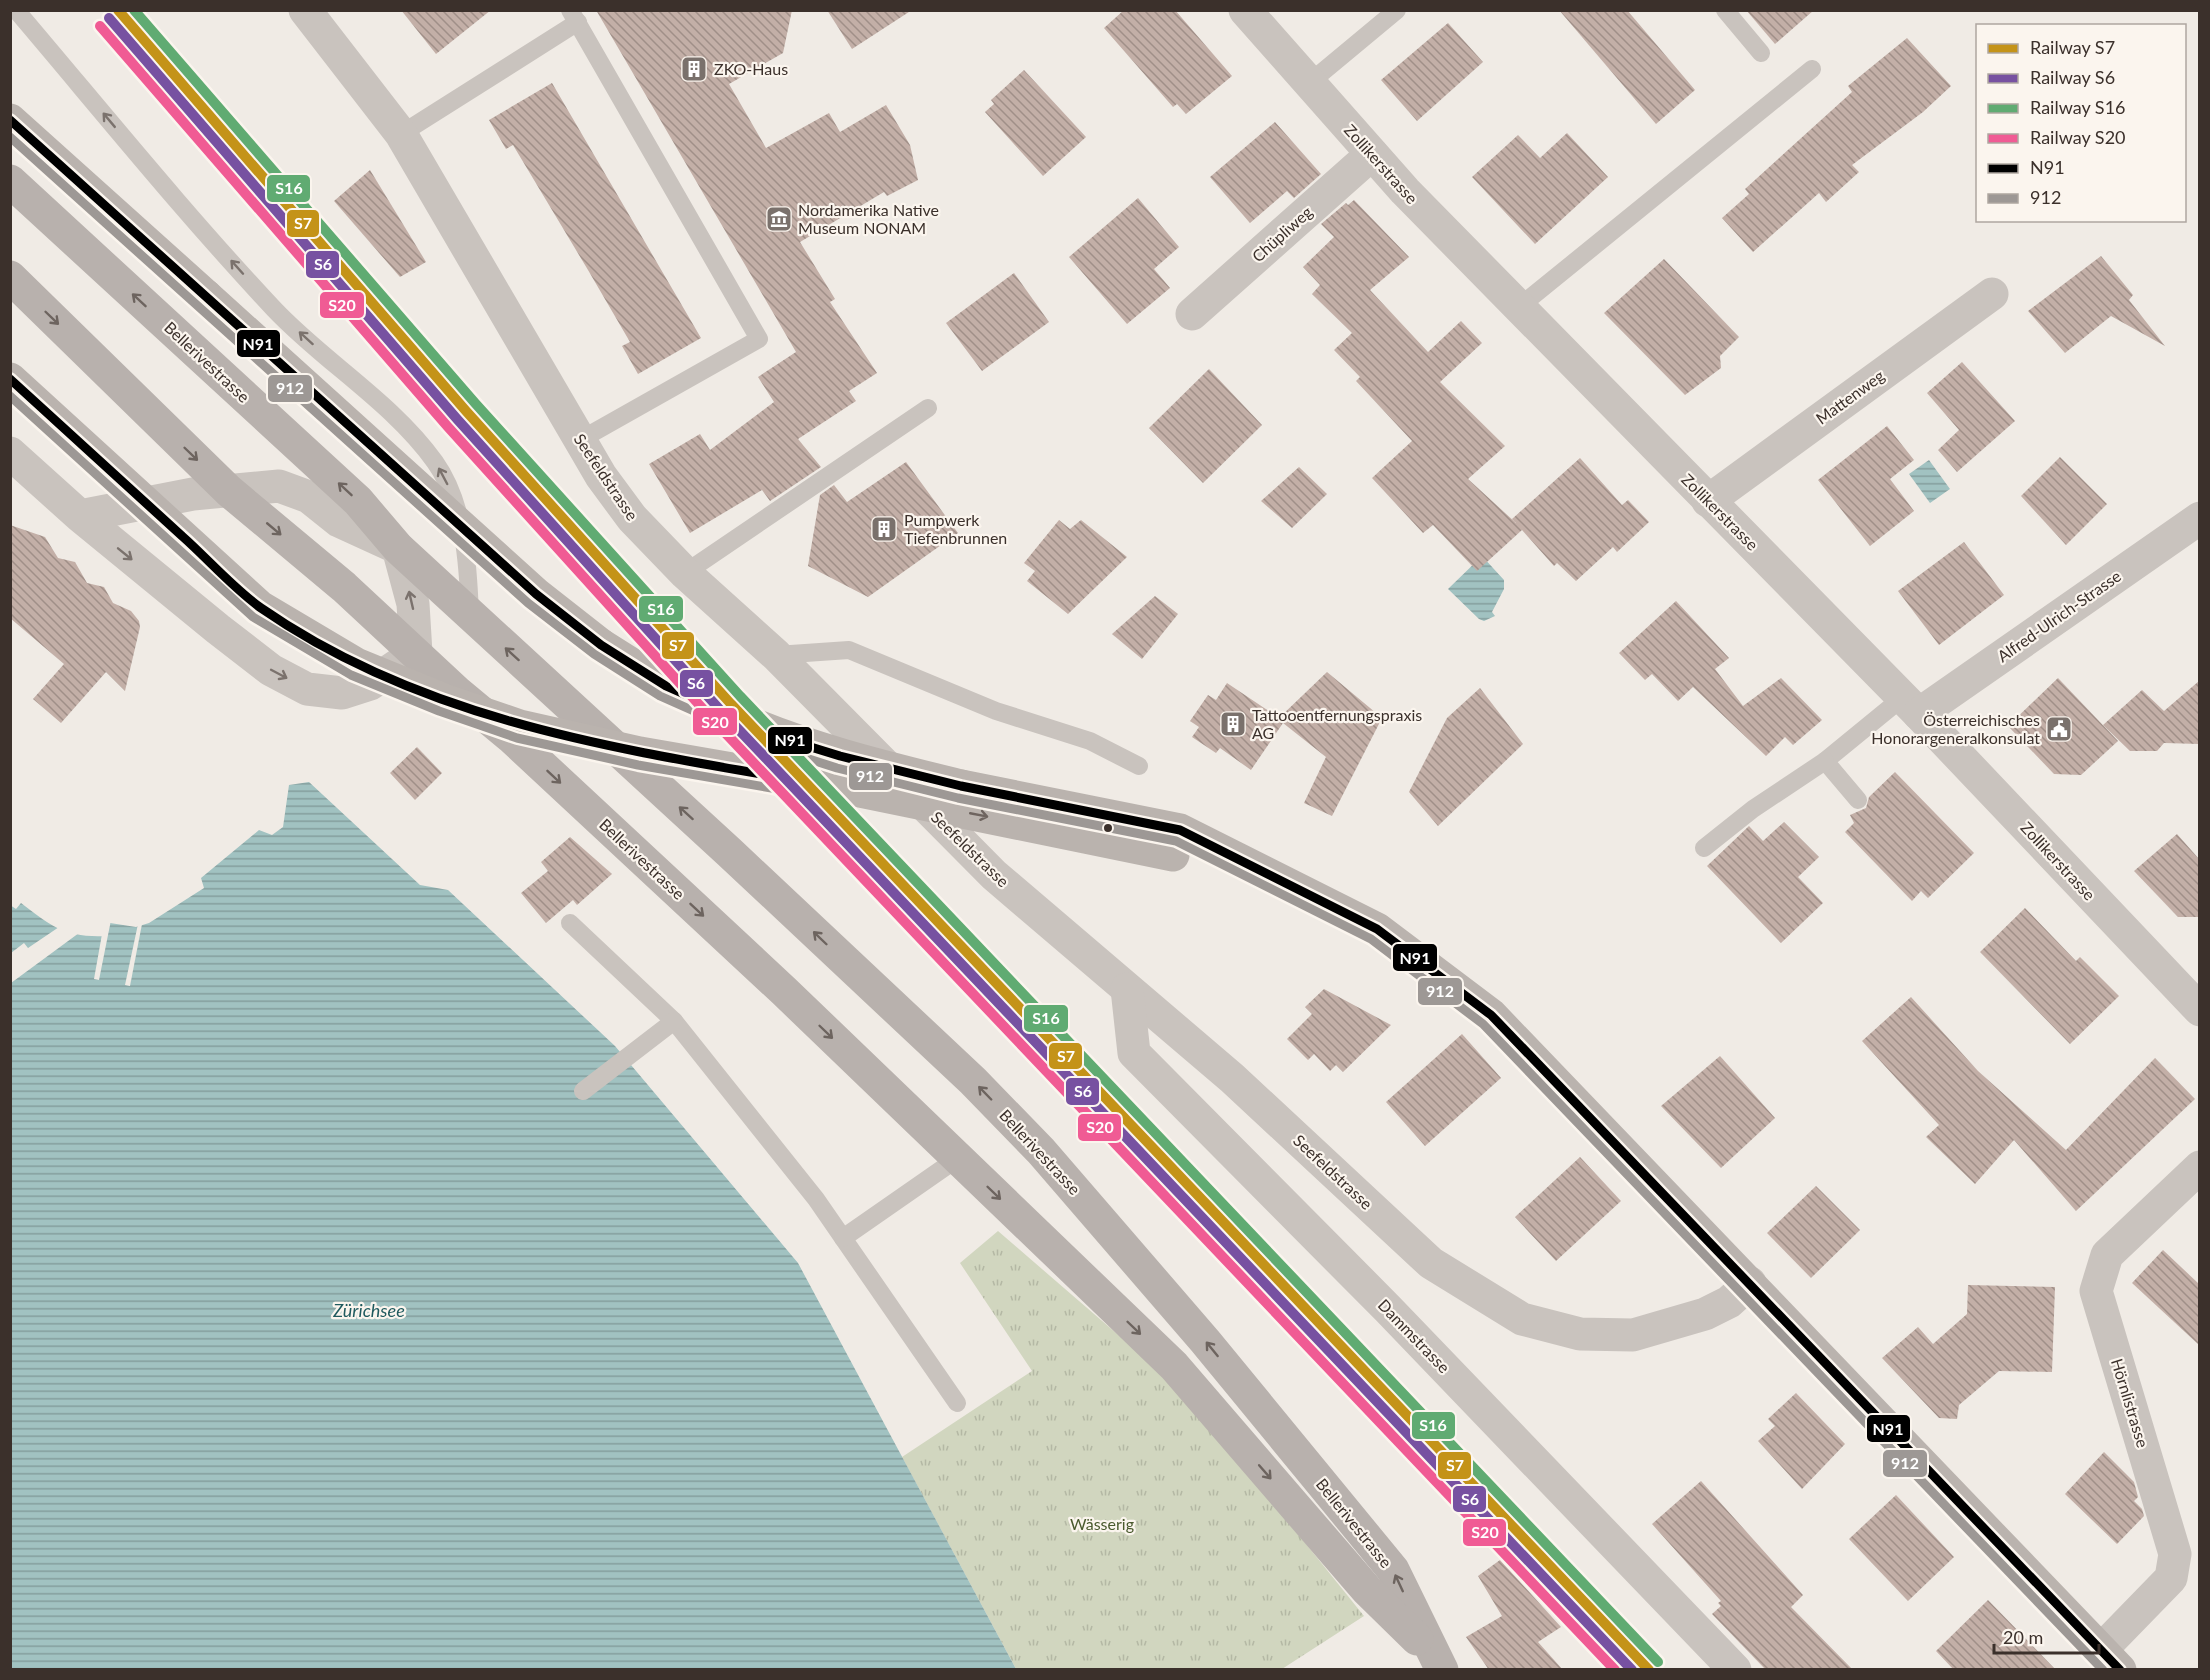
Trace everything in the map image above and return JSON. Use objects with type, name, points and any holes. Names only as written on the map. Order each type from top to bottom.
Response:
[{"type":"main road","points":[[10,120],[536,594],[601,645],[666,686],[788,740],[840,756],[1176,843],[1261,872],[1377,929],[1491,1014],[2111,1660]]},
{"type":"main road","name":"Bellerivestrasse","points":[[10,181],[358,501],[398,548],[729,852],[973,1081],[1041,1151],[1205,1341],[1393,1570],[1438,1662]]},
{"type":"main road","name":"Bellerivestrasse","points":[[10,277],[229,491],[344,586],[784,991],[1174,1366],[1367,1590],[1438,1662]]},
{"type":"main road","points":[[10,379],[260,607],[356,663],[444,700],[520,726],[640,753],[1176,843]]},
{"type":"street","name":"Seefeldstrasse","points":[[305,10],[401,134],[601,476],[632,518],[685,573],[776,655],[994,875],[1232,1078],[1431,1263],[1522,1319],[1580,1334],[1632,1335],[1705,1314],[1729,1302],[1750,1282]]},
{"type":"street","name":"Zollikerstrasse","points":[[1245,10],[1372,154],[1519,308],[1911,706],[2199,1010]]},
{"type":"street","name":"Chüpliweg","points":[[1192,314],[1372,154]]},
{"type":"street","name":"Mattenweg","points":[[1708,501],[1992,294]]},
{"type":"street","points":[[10,453],[80,516],[218,630],[271,670],[307,689],[342,693],[370,684],[417,653]]},
{"type":"street","name":"Bellerivestrasse","points":[[80,516],[193,494],[279,486],[309,497],[339,521],[398,548],[413,604],[417,653]]},
{"type":"street","name":"Alfred-Ulrich-Strasse","points":[[1911,706],[2199,518]]},
{"type":"street","name":"Dammstrasse","points":[[1127,989],[1134,1053],[1396,1317],[1735,1670]]},
{"type":"street","name":"Hörnlistrasse","points":[[2111,1660],[2171,1578],[2175,1554],[2096,1291],[2107,1256],[2199,1167]]},
{"type":"lane","points":[[16,10],[205,232],[276,311],[409,432],[435,463],[448,486],[467,552],[470,616]]},
{"type":"lane","points":[[1308,84],[1397,10]]},
{"type":"lane","points":[[1725,10],[1761,52]]},
{"type":"lane","points":[[401,134],[574,16],[759,339],[580,440]]},
{"type":"lane","points":[[1519,308],[1812,69]]},
{"type":"lane","points":[[685,573],[928,408]]},
{"type":"lane","points":[[776,655],[849,650],[996,711],[1090,741],[1139,766]]},
{"type":"lane","points":[[1704,848],[1753,809],[1911,706]]},
{"type":"lane","points":[[1825,761],[1858,800]]},
{"type":"lane","points":[[570,923],[674,1021],[816,1199],[957,1403]]},
{"type":"lane","points":[[583,1091],[674,1021]]},
{"type":"lane","points":[[843,1238],[958,1158]]},
{"type":"green space","name":"Wässerig","points":[[998,1231],[1182,1390],[1364,1616],[1282,1669],[1016,1669],[902,1457],[1032,1371],[960,1263]]},
{"type":"water","points":[[1929,460],[1950,489],[1930,503],[1909,474]]},
{"type":"water","points":[[1482,556],[1504,580],[1504,589],[1492,612],[1495,616],[1484,621],[1479,619],[1448,589]]},
{"type":"water","name":"Zürichsee","points":[[309,782],[420,885],[448,890],[615,1046],[798,1263],[1016,1669],[11,1669],[10,905],[16,909],[21,903],[51,925],[81,935],[107,936],[110,923],[136,927],[149,923],[204,888],[201,878],[259,830],[272,835],[283,827],[289,785]]},
{"type":"pier","points":[[111,920],[99,980],[94,979],[102,934],[105,934],[107,922]]},
{"type":"pier","points":[[138,924],[142,924],[130,986],[125,985]]},
{"type":"pier","points":[[59,927],[79,933],[11,983],[11,953],[24,943],[28,948]]},
{"type":"building","points":[[401,10],[491,10],[436,54]]},
{"type":"building","points":[[596,10],[792,10],[783,53],[729,84],[766,148],[829,113],[840,132],[886,105],[910,145],[918,180],[887,196],[884,192],[800,242],[835,299],[830,302],[877,373],[849,391],[856,401],[798,439],[821,467],[770,501],[762,490],[690,533],[649,464],[700,434],[710,450],[774,402],[758,377],[796,352]]},
{"type":"building","points":[[827,10],[912,10],[852,49]]},
{"type":"building","points":[[1124,10],[1175,10],[1232,76],[1186,114],[1177,104],[1173,107],[1104,28]]},
{"type":"building","points":[[1559,10],[1627,10],[1695,90],[1656,124]]},
{"type":"building","points":[[1746,10],[1814,10],[1775,44]]},
{"type":"building","points":[[1448,23],[1483,62],[1417,121],[1381,80]]},
{"type":"building","points":[[1907,38],[1951,86],[1923,112],[1852,165],[1859,172],[1826,202],[1819,193],[1753,252],[1722,218],[1749,194],[1745,189],[1852,92],[1848,86]]},
{"type":"building","points":[[1024,70],[1086,137],[1043,176],[985,112],[994,104],[991,100]]},
{"type":"building","points":[[552,83],[701,338],[638,374],[622,346],[630,342],[588,270],[513,145],[506,149],[489,120]]},
{"type":"building","points":[[1275,122],[1321,174],[1294,198],[1287,191],[1250,223],[1210,177]]},
{"type":"building","points":[[1567,133],[1608,177],[1535,244],[1472,177],[1518,135],[1540,158]]},
{"type":"building","points":[[370,170],[426,262],[400,277],[334,201]]},
{"type":"building","points":[[1138,198],[1179,247],[1154,269],[1170,288],[1127,324],[1069,257]]},
{"type":"building","points":[[1354,200],[1409,257],[1370,290],[1428,352],[1461,321],[1482,343],[1440,382],[1505,446],[1468,479],[1516,523],[1512,519],[1580,458],[1622,505],[1628,500],[1649,522],[1617,552],[1613,547],[1576,581],[1557,563],[1554,566],[1522,530],[1477,571],[1433,525],[1423,533],[1372,478],[1412,441],[1356,381],[1360,377],[1334,350],[1352,333],[1312,294],[1320,285],[1303,267],[1334,237],[1321,224],[1346,203],[1348,205]]},
{"type":"building","points":[[2101,256],[2133,295],[2129,300],[2165,346],[2111,316],[2065,353],[2028,311]]},
{"type":"building","points":[[1664,259],[1739,337],[1720,356],[1721,368],[1685,395],[1604,313]]},
{"type":"building","points":[[1014,273],[1049,322],[982,371],[946,323]]},
{"type":"building","points":[[1962,362],[2015,421],[1957,472],[1938,450],[1959,430],[1927,393]]},
{"type":"building","points":[[1209,369],[1262,425],[1203,483],[1149,428]]},
{"type":"building","points":[[1887,426],[1914,460],[1890,479],[1914,511],[1870,546],[1818,480]]},
{"type":"building","points":[[2060,457],[2107,504],[2066,545],[2021,496]]},
{"type":"building","name":"Pumpwerk Tiefenbrunnen","points":[[906,462],[958,533],[868,597],[808,566],[820,495],[834,485],[847,502]]},
{"type":"building","points":[[1299,467],[1327,494],[1292,528],[1261,501]]},
{"type":"building","points":[[1059,520],[1070,529],[1081,520],[1127,557],[1068,614],[1027,581],[1035,571],[1024,563]]},
{"type":"building","points":[[10,525],[45,537],[58,558],[75,562],[87,583],[104,587],[113,603],[131,611],[139,621],[140,627],[125,691],[106,672],[61,723],[33,699],[64,664],[10,618]]},
{"type":"building","points":[[1964,542],[2004,595],[1939,645],[1898,591]]},
{"type":"building","points":[[1155,596],[1178,614],[1142,659],[1112,634]]},
{"type":"building","points":[[1676,601],[1729,658],[1715,669],[1743,706],[1781,678],[1822,720],[1793,745],[1785,737],[1766,756],[1693,687],[1678,701],[1652,674],[1645,680],[1619,653]]},
{"type":"building","points":[[1327,672],[1382,718],[1332,816],[1304,803],[1326,757],[1283,723],[1251,770],[1220,748],[1216,753],[1192,737],[1199,727],[1190,721],[1208,695],[1216,700],[1227,683],[1279,718]]},
{"type":"building","points":[[2058,678],[2118,741],[2081,775],[2054,774],[2008,726]]},
{"type":"building","points":[[2199,681],[2199,744],[2164,743],[2157,751],[2130,751],[2103,725],[2142,690],[2164,711]]},
{"type":"building","points":[[1480,688],[1523,744],[1438,826],[1409,792],[1447,718]]},
{"type":"building","points":[[417,747],[442,773],[415,800],[390,773]]},
{"type":"building","points":[[1895,772],[1974,853],[1928,898],[1921,891],[1912,901],[1845,832],[1854,823],[1850,815],[1866,808],[1869,797]]},
{"type":"building","points":[[1784,822],[1819,857],[1798,877],[1823,903],[1781,943],[1707,866],[1749,826],[1763,841]]},
{"type":"building","points":[[2177,834],[2199,859],[2199,917],[2178,917],[2134,871]]},
{"type":"building","points":[[570,837],[612,874],[577,905],[573,900],[546,923],[521,893],[548,871],[541,862]]},
{"type":"building","points":[[2025,908],[2076,961],[2080,957],[2119,996],[2070,1044],[1980,952]]},
{"type":"building","points":[[1324,989],[1391,1025],[1343,1072],[1336,1065],[1330,1071],[1314,1054],[1308,1060],[1287,1039],[1312,1014],[1305,1007]]},
{"type":"building","points":[[1911,997],[1978,1071],[2066,1150],[2155,1058],[2195,1099],[2076,1211],[2014,1140],[1975,1184],[1926,1137],[1939,1125],[1862,1041]]},
{"type":"building","points":[[1462,1034],[1501,1078],[1425,1146],[1386,1102]]},
{"type":"building","points":[[1720,1056],[1775,1118],[1721,1168],[1661,1106]]},
{"type":"building","points":[[1580,1157],[1621,1201],[1556,1261],[1515,1217]]},
{"type":"building","points":[[1816,1186],[1860,1230],[1811,1278],[1767,1233]]},
{"type":"building","points":[[2163,1250],[2199,1284],[2199,1345],[2132,1283]]},
{"type":"building","points":[[1968,1285],[2055,1287],[2052,1372],[1999,1371],[1959,1405],[1957,1419],[1939,1418],[1882,1358],[1918,1327],[1933,1344],[1967,1314]]},
{"type":"building","points":[[1796,1393],[1845,1444],[1802,1489],[1758,1441],[1775,1426],[1768,1419]]},
{"type":"building","points":[[2104,1452],[2134,1482],[2138,1497],[2134,1501],[2142,1509],[2144,1516],[2117,1544],[2065,1494]]},
{"type":"building","points":[[1701,1481],[1803,1595],[1791,1607],[1853,1670],[1766,1670],[1712,1614],[1721,1606],[1718,1603],[1721,1601],[1652,1524]]},
{"type":"building","points":[[1896,1495],[1954,1557],[1908,1601],[1849,1539]]},
{"type":"building","points":[[1500,1560],[1561,1627],[1538,1642],[1563,1670],[1489,1670],[1466,1637],[1502,1616],[1478,1576]]},
{"type":"building","points":[[1988,1600],[2056,1670],[1954,1670],[1936,1651]]},
{"type":"rail line","name":"S7","points":[[118,10],[466,411],[731,704],[1649,1670]]},
{"type":"rail line","name":"S16","points":[[134,10],[475,403],[740,696],[1658,1662]]},
{"type":"rail line","name":"S6","points":[[109,18],[457,419],[722,712],[1632,1670]]},
{"type":"rail line","name":"S20","points":[[100,26],[448,427],[713,720],[1615,1670]]},
{"type":"transit line","name":"N91","points":[[10,120],[536,594],[601,645],[666,686],[788,740],[840,756],[961,786],[1180,830],[1377,929],[1491,1015],[2120,1670]]},
{"type":"transit line","name":"912","points":[[10,137],[528,603],[594,654],[660,696],[784,751],[837,768],[958,798],[1176,841],[1371,939],[1483,1024],[2103,1670]]},
{"type":"transit line","name":"N91","points":[[10,379],[192,545],[240,592],[261,608],[324,647],[390,679],[457,705],[527,726],[670,758],[814,783]]},
{"type":"transit line","name":"912","points":[[10,396],[253,617],[351,675],[439,711],[517,738],[638,765],[812,795]]},
{"type":"place","name":"ZKO-Haus","points":[[694,69]]},
{"type":"place","name":"Nordamerika Native Museum NONAM","points":[[779,219]]},
{"type":"place","name":"Pumpwerk Tiefenbrunnen","points":[[884,529]]},
{"type":"place","name":"Tattooentfernungspraxis AG","points":[[1233,724]]},
{"type":"place","name":"Österreichisches Honorargeneralkonsulat","points":[[2059,729]]}]
